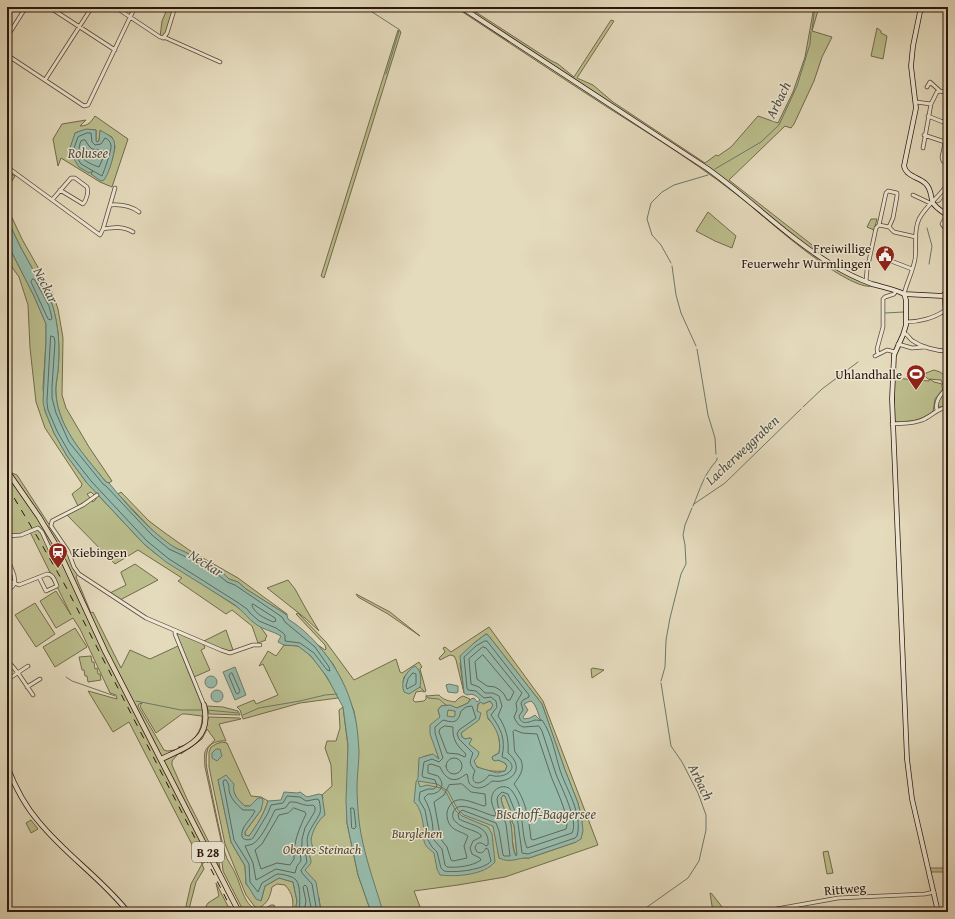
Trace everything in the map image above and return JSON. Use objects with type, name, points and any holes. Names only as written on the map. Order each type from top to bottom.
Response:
[{"type":"main road","points":[[461,7],[704,166],[740,192],[810,250],[839,269],[864,280],[904,294],[940,296],[944,295],[946,292],[948,267]]},
{"type":"main road","points":[[921,7],[913,46],[911,66],[916,102],[915,118],[904,162],[904,170],[925,182],[929,187],[931,202],[948,215]]},
{"type":"main road","points":[[904,294],[906,300],[906,322],[904,332],[895,352],[892,378],[892,424],[908,772],[910,792],[938,912]]},
{"type":"main road","name":"B 28","points":[[7,471],[36,512],[54,542],[96,633],[239,912]]},
{"type":"main road","points":[[161,759],[193,743],[201,734],[205,729],[207,720],[204,706]]},
{"type":"main road","points":[[7,766],[20,795],[34,816],[53,838],[106,887],[128,912]]},
{"type":"street","points":[[7,37],[26,7]]},
{"type":"street","points":[[49,7],[115,50]]},
{"type":"street","points":[[45,80],[92,7]]},
{"type":"street","points":[[115,7],[160,37],[220,62]]},
{"type":"street","points":[[7,54],[86,106],[88,105],[135,7]]},
{"type":"street","points":[[163,38],[167,33],[175,7]]},
{"type":"street","points":[[927,87],[930,82],[940,91],[948,93]]},
{"type":"street","points":[[923,148],[924,135],[931,104],[936,92],[940,91]]},
{"type":"street","points":[[916,102],[931,104]]},
{"type":"street","points":[[928,116],[943,122],[946,120],[948,114]]},
{"type":"street","points":[[924,135],[947,143],[942,157],[943,161],[948,164]]},
{"type":"street","points":[[7,167],[100,235],[115,188]]},
{"type":"street","points":[[52,200],[60,190],[71,178],[75,178],[87,187],[88,190],[85,202],[83,204],[60,190]]},
{"type":"street","points":[[904,294],[915,259],[915,232],[920,219],[931,202],[940,194],[948,183]]},
{"type":"street","points":[[864,280],[876,228],[879,225],[886,193],[888,191],[895,192],[897,196],[893,218],[889,227]]},
{"type":"street","points":[[913,195],[931,202]]},
{"type":"street","points":[[110,205],[123,204],[139,212]]},
{"type":"street","points":[[948,215],[942,224],[948,229]]},
{"type":"street","points":[[879,225],[889,227],[894,232],[916,237]]},
{"type":"street","points":[[103,229],[119,227],[133,232]]},
{"type":"street","points":[[878,256],[912,269]]},
{"type":"street","points":[[895,352],[887,350],[876,355],[883,327],[883,299],[894,294],[896,291]]},
{"type":"street","points":[[904,332],[908,334],[912,341],[925,347],[947,351],[944,295]]},
{"type":"street","points":[[906,322],[915,322],[935,316],[944,311]]},
{"type":"street","points":[[898,344],[912,348],[925,347]]},
{"type":"street","points":[[938,410],[936,406],[938,399],[948,387]]},
{"type":"street","points":[[892,424],[920,421],[928,418],[938,410],[948,407]]},
{"type":"street","points":[[97,495],[83,505],[52,521],[51,526],[79,574],[138,613],[176,631],[230,653],[260,645]]},
{"type":"street","points":[[7,536],[21,535],[37,527],[40,528],[53,556],[57,557],[66,552]]},
{"type":"street","points":[[7,557],[14,575],[15,583],[7,590]]},
{"type":"street","points":[[7,578],[19,585],[39,577],[49,574],[57,586],[46,591],[39,577]]},
{"type":"street","points":[[176,631],[175,634],[204,706]]},
{"type":"street","points":[[7,660],[18,672],[32,695]]},
{"type":"street","points":[[7,680],[28,666]]},
{"type":"street","points":[[27,687],[40,679]]},
{"type":"street","name":"Rittweg","points":[[760,912],[838,898],[925,894],[934,892]]},
{"type":"green space","points":[[168,7],[174,7],[165,35],[160,37],[162,21]]},
{"type":"green space","points":[[455,7],[468,7],[558,64],[574,77],[611,20],[614,21],[577,78],[593,85],[613,102],[705,163],[731,147],[758,116],[778,123],[793,92],[805,57],[814,7],[819,7],[812,31],[832,37],[794,124],[791,128],[785,126],[729,180],[816,248],[814,255],[873,286],[862,285],[829,268],[810,255],[734,192],[699,167]]},
{"type":"green space","points":[[877,28],[881,31],[881,33],[887,36],[883,59],[871,56]]},
{"type":"green space","points":[[398,30],[401,32],[324,278],[321,276]]},
{"type":"green space","points":[[95,116],[128,139],[112,187],[100,182],[61,158],[58,166],[53,139],[62,124],[86,120],[80,126],[83,126],[89,123]],"holes":[[[96,130],[96,141],[99,141],[100,131],[112,137],[115,147],[112,160],[91,174],[93,171],[75,133]]]},
{"type":"green space","points":[[7,172],[15,176],[7,189]]},
{"type":"green space","points":[[7,207],[22,239],[53,294],[58,309],[63,338],[62,395],[66,408],[89,447],[112,481],[109,483],[106,482],[74,442],[62,420],[58,408],[56,392],[59,362],[58,329],[52,304],[7,219]]},
{"type":"green space","points":[[708,212],[736,236],[732,248],[696,231]]},
{"type":"green space","points":[[871,219],[877,219],[874,230],[867,227]]},
{"type":"green space","points":[[7,243],[34,296],[46,324],[43,388],[45,411],[54,433],[67,456],[87,483],[97,493],[94,495],[91,492],[87,494],[90,498],[78,506],[72,494],[81,487],[82,484],[45,428],[36,402],[30,348],[28,305],[19,277],[7,260]]},
{"type":"green space","points":[[934,370],[940,372],[948,378],[948,386],[945,389],[941,380],[928,379],[925,376],[926,373]]},
{"type":"green space","points":[[894,378],[929,381],[930,379],[934,382],[942,384],[943,389],[935,399],[933,412],[914,420],[894,422]]},
{"type":"green space","points":[[948,391],[948,406],[938,407],[941,396]]},
{"type":"green space","points":[[7,465],[12,473],[17,475],[65,549],[73,568],[78,574],[76,577],[91,613],[93,612],[121,668],[130,650],[150,659],[178,646],[203,708],[204,721],[200,733],[194,740],[180,748],[178,747],[188,743],[196,736],[201,726],[202,716],[182,714],[156,733],[140,706],[142,703],[138,706],[164,750],[175,750],[178,754],[172,761],[172,765],[187,799],[219,862],[220,869],[213,856],[202,864],[129,722],[113,732],[88,691],[117,699],[116,695],[110,693],[80,629],[73,618],[56,628],[40,601],[56,591],[71,615],[29,530],[20,534],[7,535]]},
{"type":"green space","points":[[121,492],[149,521],[165,533],[189,550],[238,578],[287,615],[246,589],[238,582],[229,579],[223,573],[171,546],[155,533],[118,494]]},
{"type":"green space","points":[[98,495],[144,544],[156,554],[245,612],[246,615],[260,626],[267,636],[265,639],[266,640],[258,643],[252,626],[232,610],[226,614],[178,581],[182,578],[138,550],[115,564],[67,515],[91,500],[93,502]]},
{"type":"green space","points":[[135,564],[158,580],[120,600],[110,593],[126,585],[121,572]]},
{"type":"green space","points":[[288,580],[295,589],[319,631],[267,588]]},
{"type":"green space","points":[[356,594],[390,612],[420,636],[388,614],[358,597]]},
{"type":"green space","points":[[35,603],[55,634],[36,647],[15,615]]},
{"type":"green space","name":"Burglehen","points":[[298,613],[326,642],[354,680],[396,659],[400,672],[402,673],[419,662],[422,667],[420,669],[426,691],[416,692],[413,700],[415,702],[424,701],[426,696],[439,695],[448,701],[455,702],[463,696],[470,699],[468,703],[457,708],[446,705],[441,706],[438,710],[440,717],[431,734],[439,759],[430,755],[422,758],[491,798],[499,858],[529,858],[576,842],[582,821],[578,803],[542,704],[488,635],[486,634],[474,643],[460,663],[464,693],[454,656],[450,655],[440,660],[439,658],[445,652],[443,648],[445,647],[451,652],[489,627],[543,701],[598,845],[505,877],[414,891],[422,912],[383,912],[361,845],[355,792],[358,749],[354,711],[333,664],[318,645],[325,650],[325,645],[296,614]],"holes":[[[411,669],[420,687],[414,690],[403,682],[404,677]]]},
{"type":"green space","points":[[75,628],[87,647],[55,667],[43,647]]},
{"type":"green space","points":[[226,630],[233,650],[222,650],[204,641]]},
{"type":"green space","points":[[178,633],[203,643],[205,648],[201,650],[210,670],[194,677],[177,635]]},
{"type":"green space","points":[[284,645],[297,646],[308,654],[326,677],[338,698],[300,703],[243,719],[240,710],[237,707],[254,700],[256,704],[278,695],[263,664],[259,666],[268,651],[276,656]]},
{"type":"green space","points":[[91,656],[95,669],[97,668],[98,674],[100,674],[101,680],[88,682],[84,670],[82,670],[79,657]]},
{"type":"green space","points":[[591,669],[604,670],[592,678]]},
{"type":"green space","points":[[490,701],[493,705],[491,709],[487,711],[488,719],[498,734],[500,744],[499,753],[492,757],[493,760],[501,761],[506,764],[507,766],[505,771],[488,770],[480,768],[474,764],[473,751],[469,744],[471,739],[465,739],[462,737],[461,733],[472,720],[478,708],[478,704],[481,702],[483,704]]},
{"type":"green space","points":[[207,706],[223,707],[238,711],[240,715],[209,714]]},
{"type":"green space","name":"Oberes Steinach","points":[[343,707],[348,746],[347,823],[358,875],[371,912],[321,912],[319,898],[287,845],[323,798],[322,795],[332,786],[331,765],[325,748],[327,741],[336,741],[340,728],[339,710]]},
{"type":"green space","points":[[449,710],[453,710],[455,714],[453,718],[449,718],[447,716],[447,712]]},
{"type":"green space","points":[[210,717],[241,719],[219,724],[226,741],[220,741],[209,746],[215,740],[207,729],[202,739],[181,754],[182,751],[199,738],[207,724],[208,718]]},
{"type":"green space","points":[[222,742],[227,743],[251,796],[261,797],[268,801],[255,828],[249,836],[245,835],[245,832],[261,810],[258,798],[250,806],[245,806],[237,799],[233,790],[218,779],[231,842],[245,866],[246,884],[261,901],[265,886],[279,878],[293,882],[297,901],[295,912],[292,912],[292,898],[290,891],[285,885],[277,884],[272,887],[265,904],[259,908],[255,907],[246,895],[225,844],[209,767],[209,752],[211,747]]},
{"type":"green space","points":[[209,746],[206,762],[226,856],[250,906],[260,911],[274,905],[277,912],[244,912],[223,871],[222,862],[217,853],[222,849],[222,845],[205,767],[206,749]]},
{"type":"green space","points":[[503,795],[505,796],[513,817],[512,822],[514,825],[516,856],[511,825],[501,798]]},
{"type":"green space","points":[[31,820],[38,829],[31,833],[26,823]]},
{"type":"green space","points":[[828,851],[833,873],[827,874],[823,852]]},
{"type":"green space","points":[[202,864],[204,869],[196,882],[189,909],[187,909],[186,906],[191,884]]},
{"type":"green space","points":[[930,868],[948,868],[948,872],[931,872]]},
{"type":"green space","points":[[216,883],[231,912],[200,912],[208,903],[219,896]]},
{"type":"green space","points":[[710,893],[712,894],[726,912],[713,912]]},
{"type":"water","name":"Rolusee","points":[[86,129],[96,130],[97,142],[99,141],[100,130],[110,136],[115,144],[110,167],[106,177],[101,181],[91,174],[93,171],[89,173],[79,167],[69,151],[75,133]]},
{"type":"water","points":[[7,219],[52,304],[59,345],[56,395],[62,419],[74,442],[106,482],[109,483],[138,516],[154,531],[173,546],[202,563],[212,565],[229,579],[238,582],[246,589],[287,615],[288,619],[319,646],[328,657],[342,681],[354,711],[357,728],[359,751],[357,795],[361,833],[366,856],[383,912],[371,912],[358,875],[347,823],[346,800],[348,745],[343,707],[327,677],[311,656],[298,646],[284,645],[278,642],[281,636],[257,625],[235,605],[166,562],[144,544],[87,483],[67,456],[54,433],[43,402],[46,324],[34,296],[7,243]]},
{"type":"water","name":"Bischoff-Baggersee","points":[[486,634],[488,635],[542,704],[578,803],[583,831],[581,839],[576,842],[529,858],[503,860],[499,858],[493,826],[464,815],[458,810],[448,791],[437,784],[418,781],[420,787],[427,785],[441,788],[446,792],[456,811],[462,816],[488,827],[492,834],[495,862],[490,866],[484,870],[470,874],[454,876],[440,875],[437,869],[434,853],[428,848],[424,841],[421,815],[414,802],[416,782],[418,778],[419,758],[433,754],[439,759],[430,734],[430,725],[440,717],[438,710],[441,706],[450,705],[457,708],[468,703],[471,699],[474,698],[477,702],[480,700],[475,695],[467,695],[464,693],[460,656]],"holes":[[[490,701],[493,705],[491,709],[487,711],[487,715],[497,732],[500,746],[499,753],[492,757],[493,760],[498,760],[505,763],[507,766],[505,771],[497,773],[477,767],[474,761],[479,752],[469,744],[472,739],[465,739],[462,737],[461,733],[479,720],[481,713],[477,711],[478,704],[481,702],[483,704]],[[531,701],[535,705],[541,721],[535,715],[524,719],[523,717],[528,710],[524,704]],[[448,710],[455,711],[455,716],[447,716]],[[503,795],[505,796],[513,817],[512,822],[514,825],[516,856],[514,852],[511,825],[501,798]]]},
{"type":"water","points":[[415,666],[420,673],[420,687],[409,694],[404,692],[403,681],[407,674]]},
{"type":"water","points":[[235,667],[246,695],[235,700],[223,672]]},
{"type":"water","points":[[209,676],[213,676],[217,682],[213,688],[209,688],[205,684],[205,680]]},
{"type":"water","points":[[449,684],[458,686],[458,692],[448,692],[446,685]]},
{"type":"water","points":[[215,690],[219,690],[223,696],[219,702],[215,702],[211,698],[211,694]]},
{"type":"water","points":[[216,749],[220,749],[222,756],[217,761],[212,758],[212,753]]},
{"type":"water","points":[[226,775],[234,784],[236,796],[245,806],[250,806],[258,798],[262,798],[263,801],[261,810],[245,832],[245,835],[249,836],[260,819],[268,801],[281,800],[284,792],[300,792],[307,797],[319,794],[322,795],[325,815],[316,826],[313,833],[311,840],[313,850],[308,851],[311,862],[305,870],[316,882],[321,912],[295,912],[297,901],[293,882],[279,878],[265,886],[261,901],[256,899],[246,883],[245,866],[231,842],[218,780]]},
{"type":"waterway","points":[[369,7],[369,10],[400,30]]},
{"type":"waterway","name":"Arbach","points":[[812,30],[815,7]]},
{"type":"waterway","points":[[386,74],[399,31]]},
{"type":"waterway","name":"Arbach","points":[[715,169],[761,142],[779,125],[797,86],[810,44],[811,32]]},
{"type":"waterway","name":"Arbach","points":[[671,263],[661,245],[652,235],[647,219],[651,203],[662,192],[674,185],[708,175]]},
{"type":"waterway","points":[[936,203],[940,202],[948,190]]},
{"type":"waterway","points":[[927,228],[932,246],[929,264]]},
{"type":"waterway","name":"Arbach","points":[[672,266],[676,295],[681,313],[696,346]]},
{"type":"waterway","points":[[885,313],[904,312]]},
{"type":"waterway","name":"Arbach","points":[[697,349],[708,415],[715,438],[716,454]]},
{"type":"waterway","name":"Lacherweggraben","points":[[803,407],[822,389],[858,362]]},
{"type":"waterway","name":"Lacherweggraben","points":[[694,504],[725,483],[801,409]]},
{"type":"waterway","name":"Arbach","points":[[693,506],[700,487],[717,458]]},
{"type":"waterway","name":"Arbach","points":[[661,681],[665,667],[666,640],[670,618],[681,574],[686,564],[683,535],[685,525],[692,508]]},
{"type":"waterway","points":[[66,677],[72,681],[115,696]]},
{"type":"waterway","name":"Arbach","points":[[640,912],[688,878],[699,861],[706,830],[706,815],[698,793],[682,762],[671,746],[661,683]]},
{"type":"waterway","points":[[420,687],[425,692]]},
{"type":"waterway","points":[[243,715],[259,708],[337,694]]},
{"type":"waterway","points":[[426,695],[428,698],[439,699],[446,705]]},
{"type":"waterway","points":[[136,701],[181,710],[202,710]]},
{"type":"waterway","points":[[207,710],[238,713]]},
{"type":"railway","points":[[7,486],[66,587],[233,912]]},
{"type":"place","name":"Freiwillige Feuerwehr Wurmlingen","points":[[885,272]]},
{"type":"place","name":"Uhlandhalle","points":[[916,391]]},
{"type":"place","name":"Kiebingen","points":[[58,569]]},
{"type":"water label","name":"Neckar","points":[[46,285]]},
{"type":"water label","name":"Neckar","points":[[206,563]]}]
